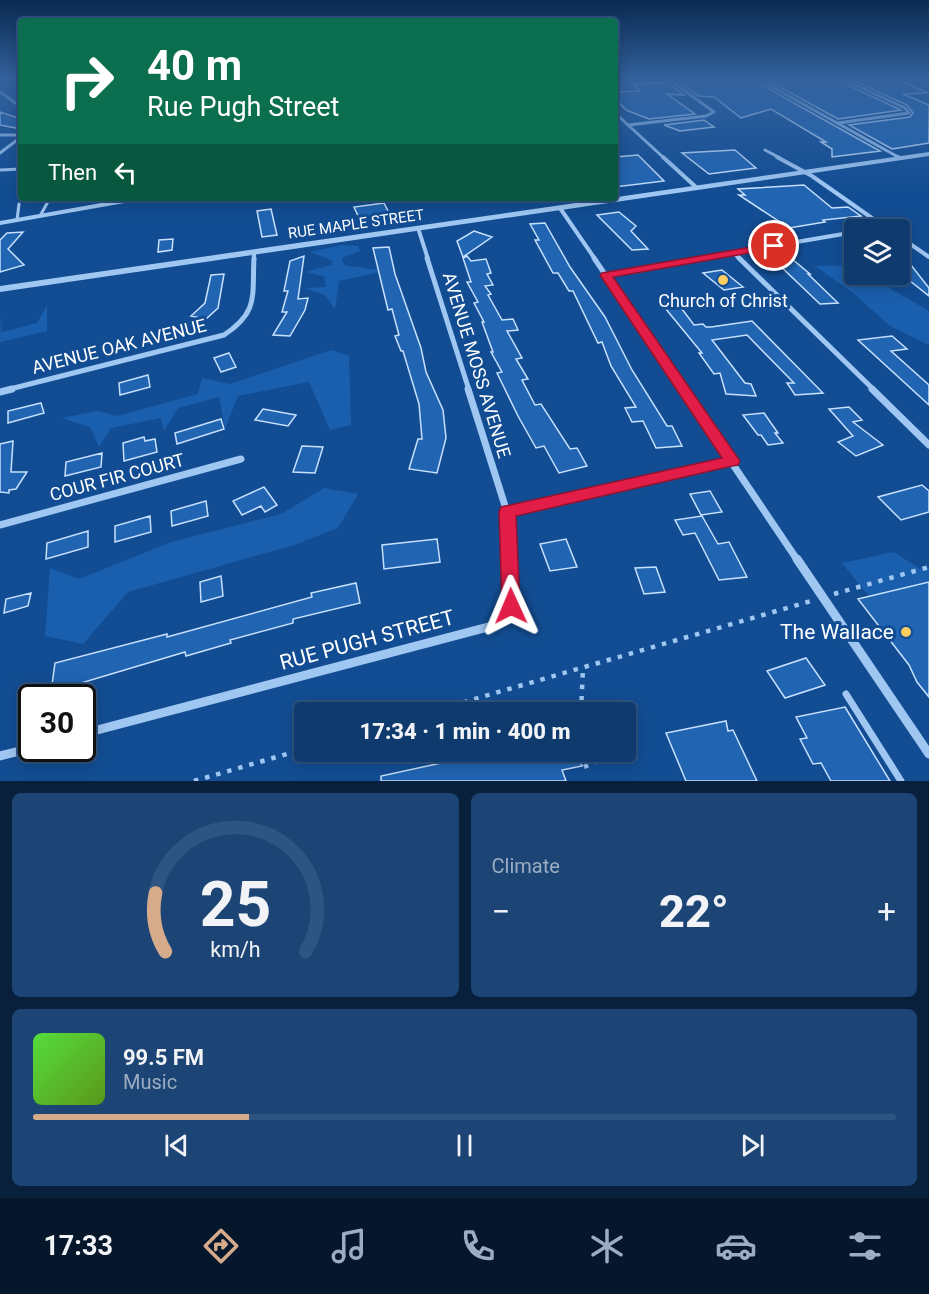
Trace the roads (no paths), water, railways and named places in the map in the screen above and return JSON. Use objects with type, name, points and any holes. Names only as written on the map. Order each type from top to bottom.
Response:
[{"type":"street","points":[[619,116],[698,188]]},
{"type":"street","points":[[628,125],[702,116]]},
{"type":"street","points":[[825,116],[900,158]]},
{"type":"street","points":[[837,123],[884,116]]},
{"type":"street","points":[[0,135],[18,136]]},
{"type":"street","points":[[0,153],[18,138]]},
{"type":"street","points":[[765,150],[804,172],[874,219]]},
{"type":"street","name":"RUE MAPLE STREET","points":[[618,200],[929,154]]},
{"type":"street","points":[[0,223],[124,201]]},
{"type":"street","name":"RUE MAPLE STREET","points":[[0,289],[608,201]]},
{"type":"street","points":[[560,208],[929,754]]},
{"type":"street","name":"AVENUE MOSS AVENUE","points":[[418,228],[507,512]]},
{"type":"street","points":[[606,275],[844,234]]},
{"type":"street","points":[[910,244],[929,257]]},
{"type":"street","name":"AVENUE OAK AVENUE","points":[[0,392],[224,335],[242,323],[251,309],[254,252]]},
{"type":"street","points":[[734,253],[929,445]]},
{"type":"street","name":"COUR FIR COURT","points":[[0,525],[241,459]]},
{"type":"street","points":[[507,512],[732,461]]},
{"type":"street","name":"RUE PUGH STREET","points":[[96,730],[498,623],[509,613],[512,600],[507,512]]},
{"type":"street","points":[[0,756],[18,752]]},
{"type":"lane","points":[[0,170],[18,169]]},
{"type":"lane","points":[[40,216],[48,201]]},
{"type":"lane","points":[[17,220],[19,204]]},
{"type":"lane","points":[[846,694],[901,781]]},
{"type":"place","name":"Church of Christ","points":[[723,280]]},
{"type":"place","name":"The Wallace","points":[[906,632]]}]
